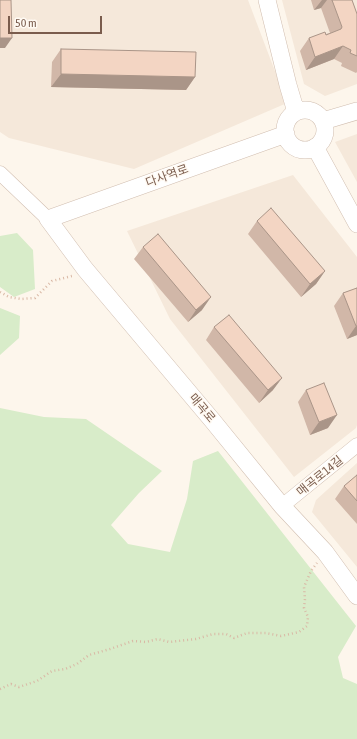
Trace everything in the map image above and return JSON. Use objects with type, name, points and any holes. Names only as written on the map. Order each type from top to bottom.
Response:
[{"type":"street","points":[[267,0],[296,112]]},
{"type":"street","points":[[309,110],[315,112],[323,121],[325,133],[320,143],[315,147],[309,149],[297,148],[288,140],[286,127],[291,116],[296,112],[309,110]]},
{"type":"street","points":[[323,121],[357,111]]},
{"type":"street","name":"다사역로","points":[[48,219],[286,134]]},
{"type":"street","points":[[315,147],[357,224]]},
{"type":"street","points":[[0,173],[48,219]]},
{"type":"street","name":"매곡로","points":[[48,219],[85,270],[212,420],[282,506],[325,552],[357,596]]},
{"type":"street","name":"매곡로14길","points":[[282,506],[357,445]]},
{"type":"path","points":[[0,292],[9,298],[35,298],[52,281],[70,277],[85,270]]},
{"type":"path","points":[[0,689],[11,684],[20,686],[36,681],[52,671],[77,664],[89,655],[110,650],[133,641],[146,642],[158,639],[169,642],[196,639],[213,634],[226,634],[234,638],[247,633],[266,633],[280,636],[299,632],[307,626],[308,616],[304,608],[304,587],[311,571],[325,552]]},
{"type":"shaded area","points":[[0,0],[248,0],[287,103],[134,169],[9,138],[0,132]]},
{"type":"shaded area","points":[[282,0],[357,0],[357,84],[325,96],[304,84]]},
{"type":"shaded area","points":[[357,134],[357,182],[335,142]]},
{"type":"shaded area","points":[[293,175],[357,257],[357,425],[356,428],[294,477],[170,319],[127,231]]},
{"type":"shaded area","points":[[357,463],[357,567],[312,512],[316,500]]},
{"type":"green space","points":[[17,233],[33,250],[35,289],[14,297],[0,287],[0,236]]},
{"type":"green space","points":[[0,308],[20,316],[19,338],[0,355]]},
{"type":"green space","points":[[0,408],[44,417],[86,419],[162,471],[139,493],[111,525],[128,544],[170,552],[187,499],[193,461],[218,451],[356,626],[338,657],[343,678],[357,684],[357,739],[0,739]]},
{"type":"building","points":[[0,0],[11,0],[12,38],[0,38]]},
{"type":"building","points":[[332,0],[352,0],[357,14],[357,56],[350,53],[351,50],[343,46],[315,57],[309,38],[325,32],[326,35],[341,29],[342,27]]},
{"type":"building","points":[[61,49],[196,52],[195,77],[61,74]]},
{"type":"building","points":[[271,208],[325,271],[310,284],[257,221]]},
{"type":"building","points":[[158,234],[211,297],[196,310],[143,247]]},
{"type":"building","points":[[357,288],[357,326],[356,326],[343,293]]},
{"type":"building","points":[[229,315],[282,378],[268,390],[214,327]]},
{"type":"building","points":[[324,383],[337,415],[319,422],[306,390]]},
{"type":"building","points":[[357,475],[357,501],[344,486]]}]
